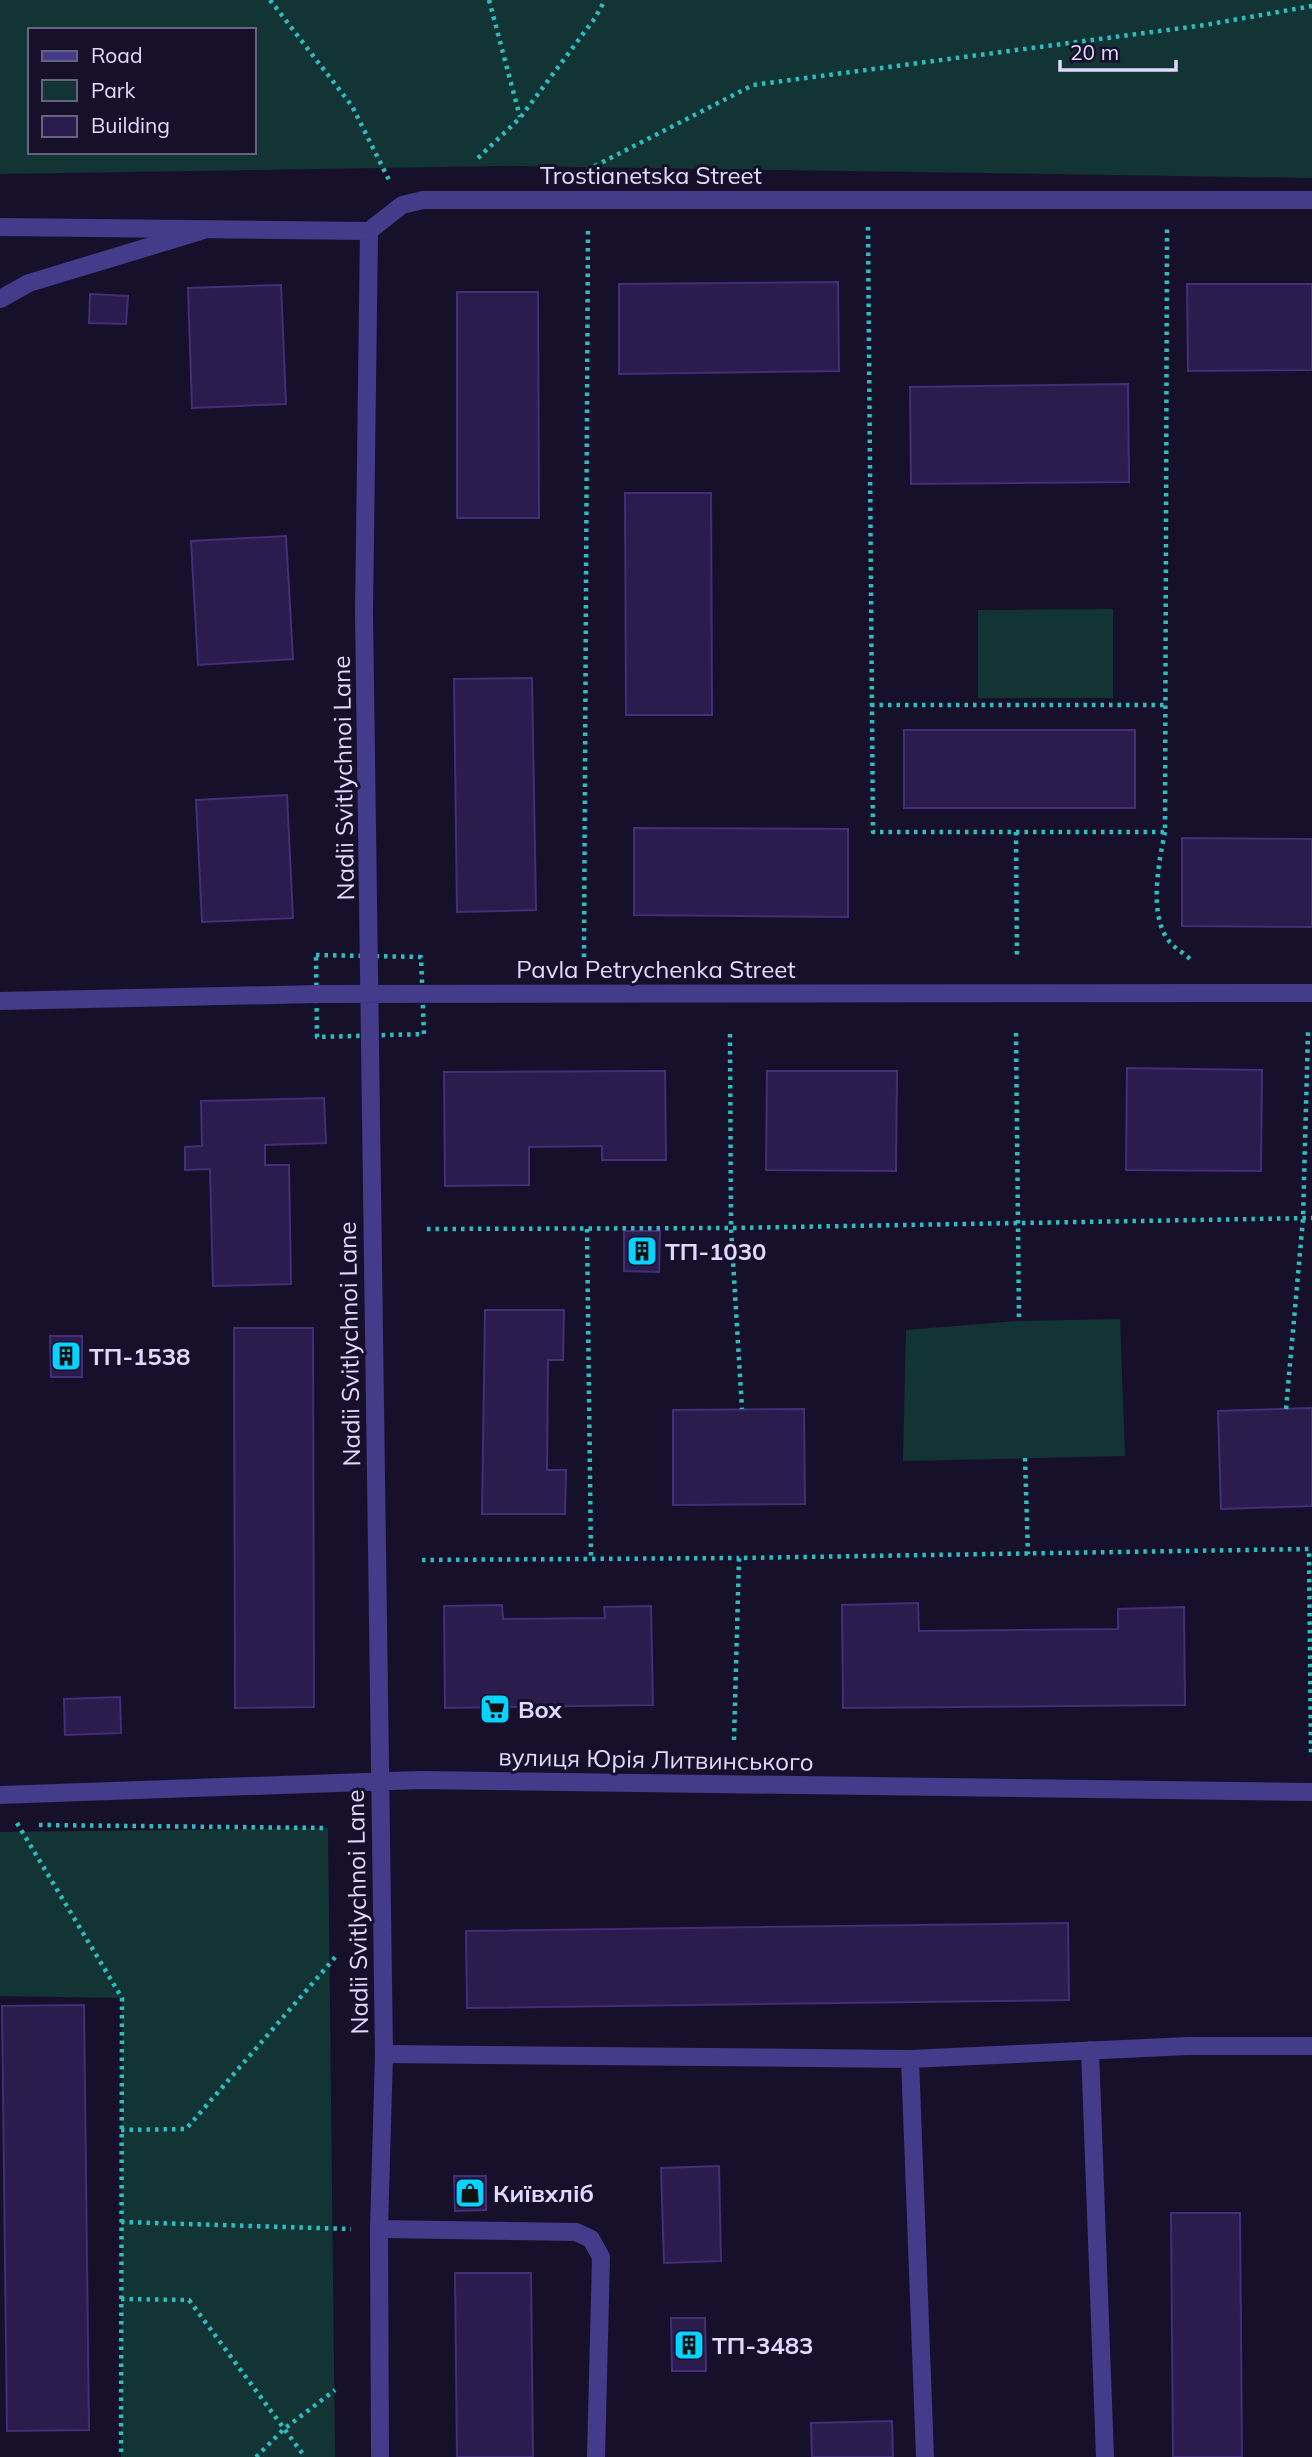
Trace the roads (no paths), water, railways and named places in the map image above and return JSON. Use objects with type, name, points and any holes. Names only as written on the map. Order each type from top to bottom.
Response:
[{"type":"street","name":"Trostianetska Street","points":[[369,231],[402,205],[424,200],[1312,200]]},
{"type":"street","points":[[0,227],[369,231]]},
{"type":"street","points":[[0,299],[29,283],[207,229]]},
{"type":"street","name":"Nadii Svitlychnoi Lane","points":[[369,231],[364,612],[384,2054],[379,2230],[380,2457]]},
{"type":"street","name":"Pavla Petrychenka Street","points":[[0,1001],[370,994],[1312,992]]},
{"type":"street","name":"вулиця Юрія Литвинського","points":[[6,1795],[379,1782],[1312,1792]]},
{"type":"street","points":[[384,2054],[910,2059],[1090,2050],[1312,2046]]},
{"type":"street","points":[[1090,2050],[1105,2457]]},
{"type":"street","points":[[910,2059],[925,2457]]},
{"type":"street","points":[[379,2230],[576,2232],[591,2239],[601,2257],[596,2457]]},
{"type":"place","name":"ТП-1030","points":[[642,1251]]},
{"type":"place","name":"ТП-1538","points":[[66,1356]]},
{"type":"place","name":"Box","points":[[495,1709]]},
{"type":"place","name":"Київхліб","points":[[470,2193]]},
{"type":"place","name":"ТП-3483","points":[[689,2345]]}]
